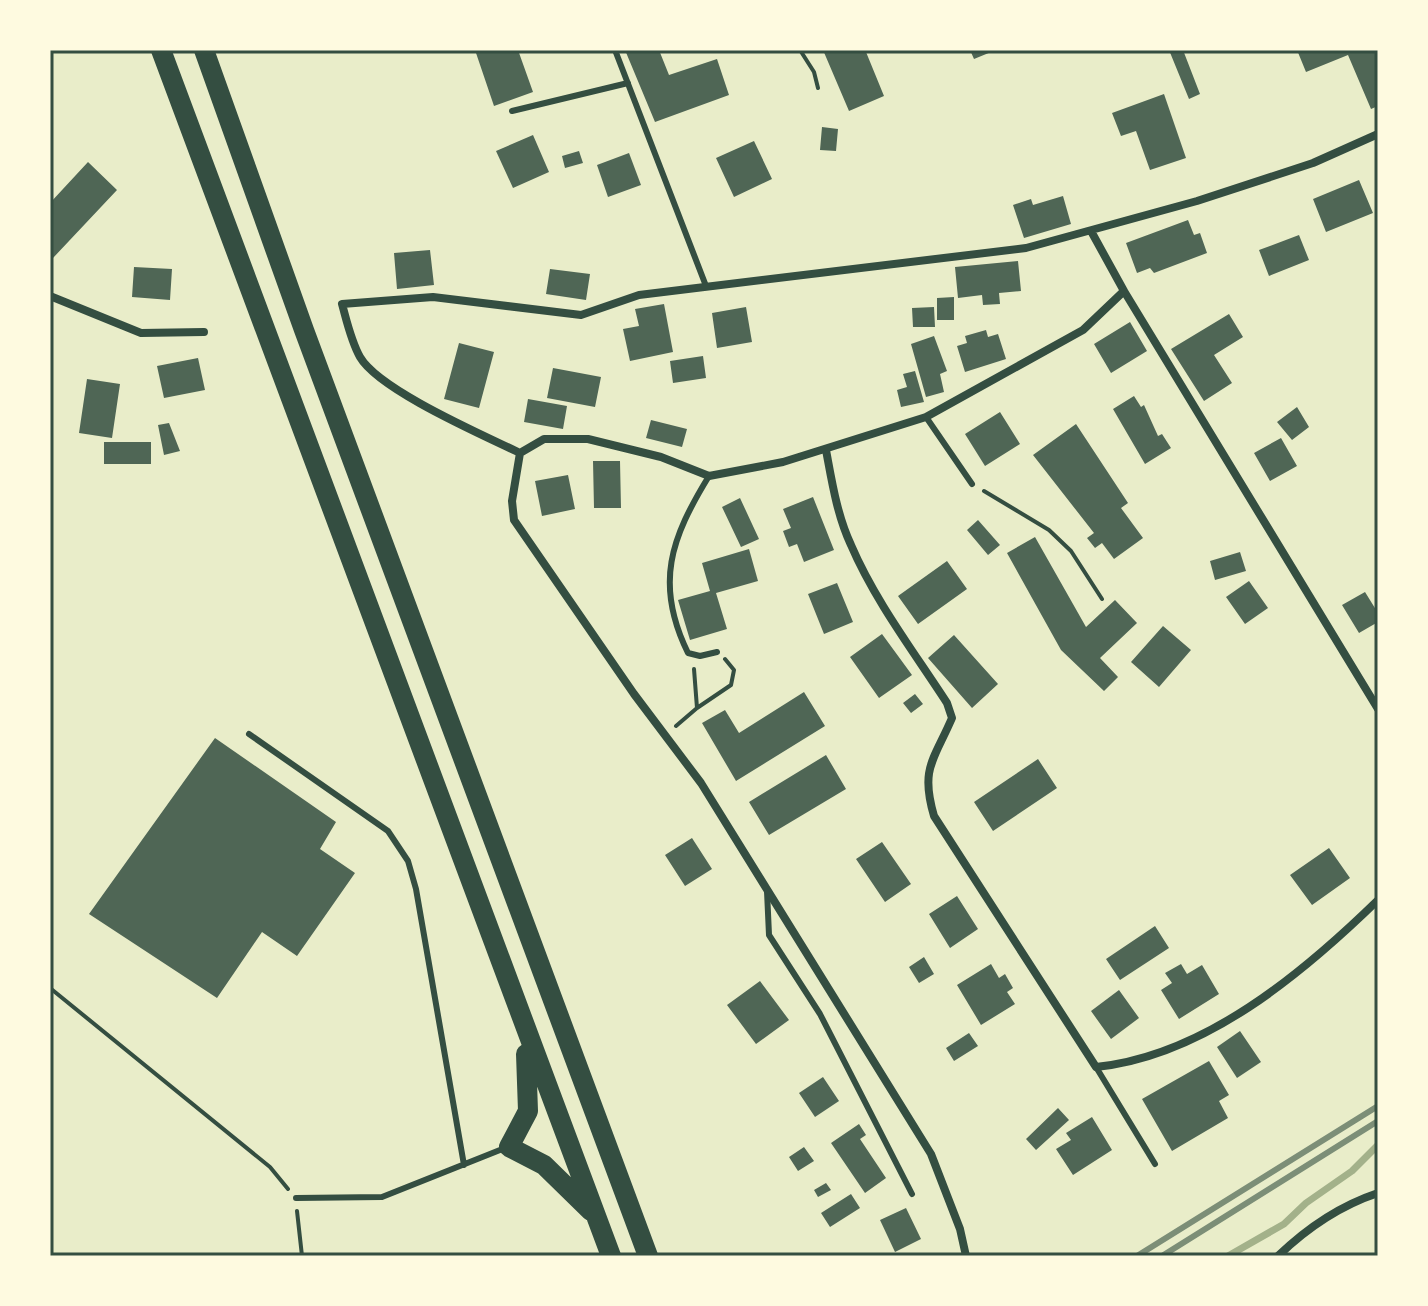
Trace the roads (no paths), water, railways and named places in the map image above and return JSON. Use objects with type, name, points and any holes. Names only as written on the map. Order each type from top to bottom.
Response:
[{"type":"main road","points":[[161,50],[611,1256]]},
{"type":"main road","points":[[204,50],[304,330],[648,1256]]},
{"type":"main road","points":[[522,1022],[530,1085],[528,1111],[509,1147],[544,1165],[595,1214]]},
{"type":"street","points":[[520,453],[450,419],[377,375],[361,359],[342,304],[433,297],[581,315],[639,295],[1026,248],[1313,163],[1378,134]]},
{"type":"street","points":[[1091,231],[1124,291],[1378,709]]},
{"type":"street","points":[[520,453],[544,439],[588,439],[661,457],[709,476],[826,450],[926,417],[1083,330],[1124,291]]},
{"type":"street","points":[[50,296],[141,333],[204,332]]},
{"type":"street","points":[[826,450],[837,506],[862,570],[947,703],[952,718],[927,770],[928,796],[934,816],[1096,1067],[1158,1056],[1201,1037],[1244,1009],[1330,944],[1378,900]]},
{"type":"street","points":[[520,453],[512,501],[514,520],[701,783],[931,1154],[960,1229],[966,1256]]},
{"type":"street","points":[[1278,1256],[1327,1216],[1355,1200],[1378,1193]]},
{"type":"lane","points":[[615,50],[706,286]]},
{"type":"lane","points":[[512,111],[628,83]]},
{"type":"lane","points":[[926,417],[972,484]]},
{"type":"lane","points":[[709,476],[686,514],[672,553],[667,590],[688,653],[700,656],[717,652]]},
{"type":"lane","points":[[249,734],[388,831],[408,861],[416,889],[464,1165]]},
{"type":"lane","points":[[767,891],[769,935],[820,1014],[912,1194]]},
{"type":"lane","points":[[1096,1067],[1155,1164]]},
{"type":"lane","points":[[296,1198],[382,1197],[509,1147]]},
{"type":"waterway","points":[[1228,1256],[1284,1224],[1306,1203],[1352,1171],[1378,1145]]},
{"type":"railway","points":[[1137,1256],[1378,1106]]},
{"type":"railway","points":[[1162,1256],[1378,1121]]}]
